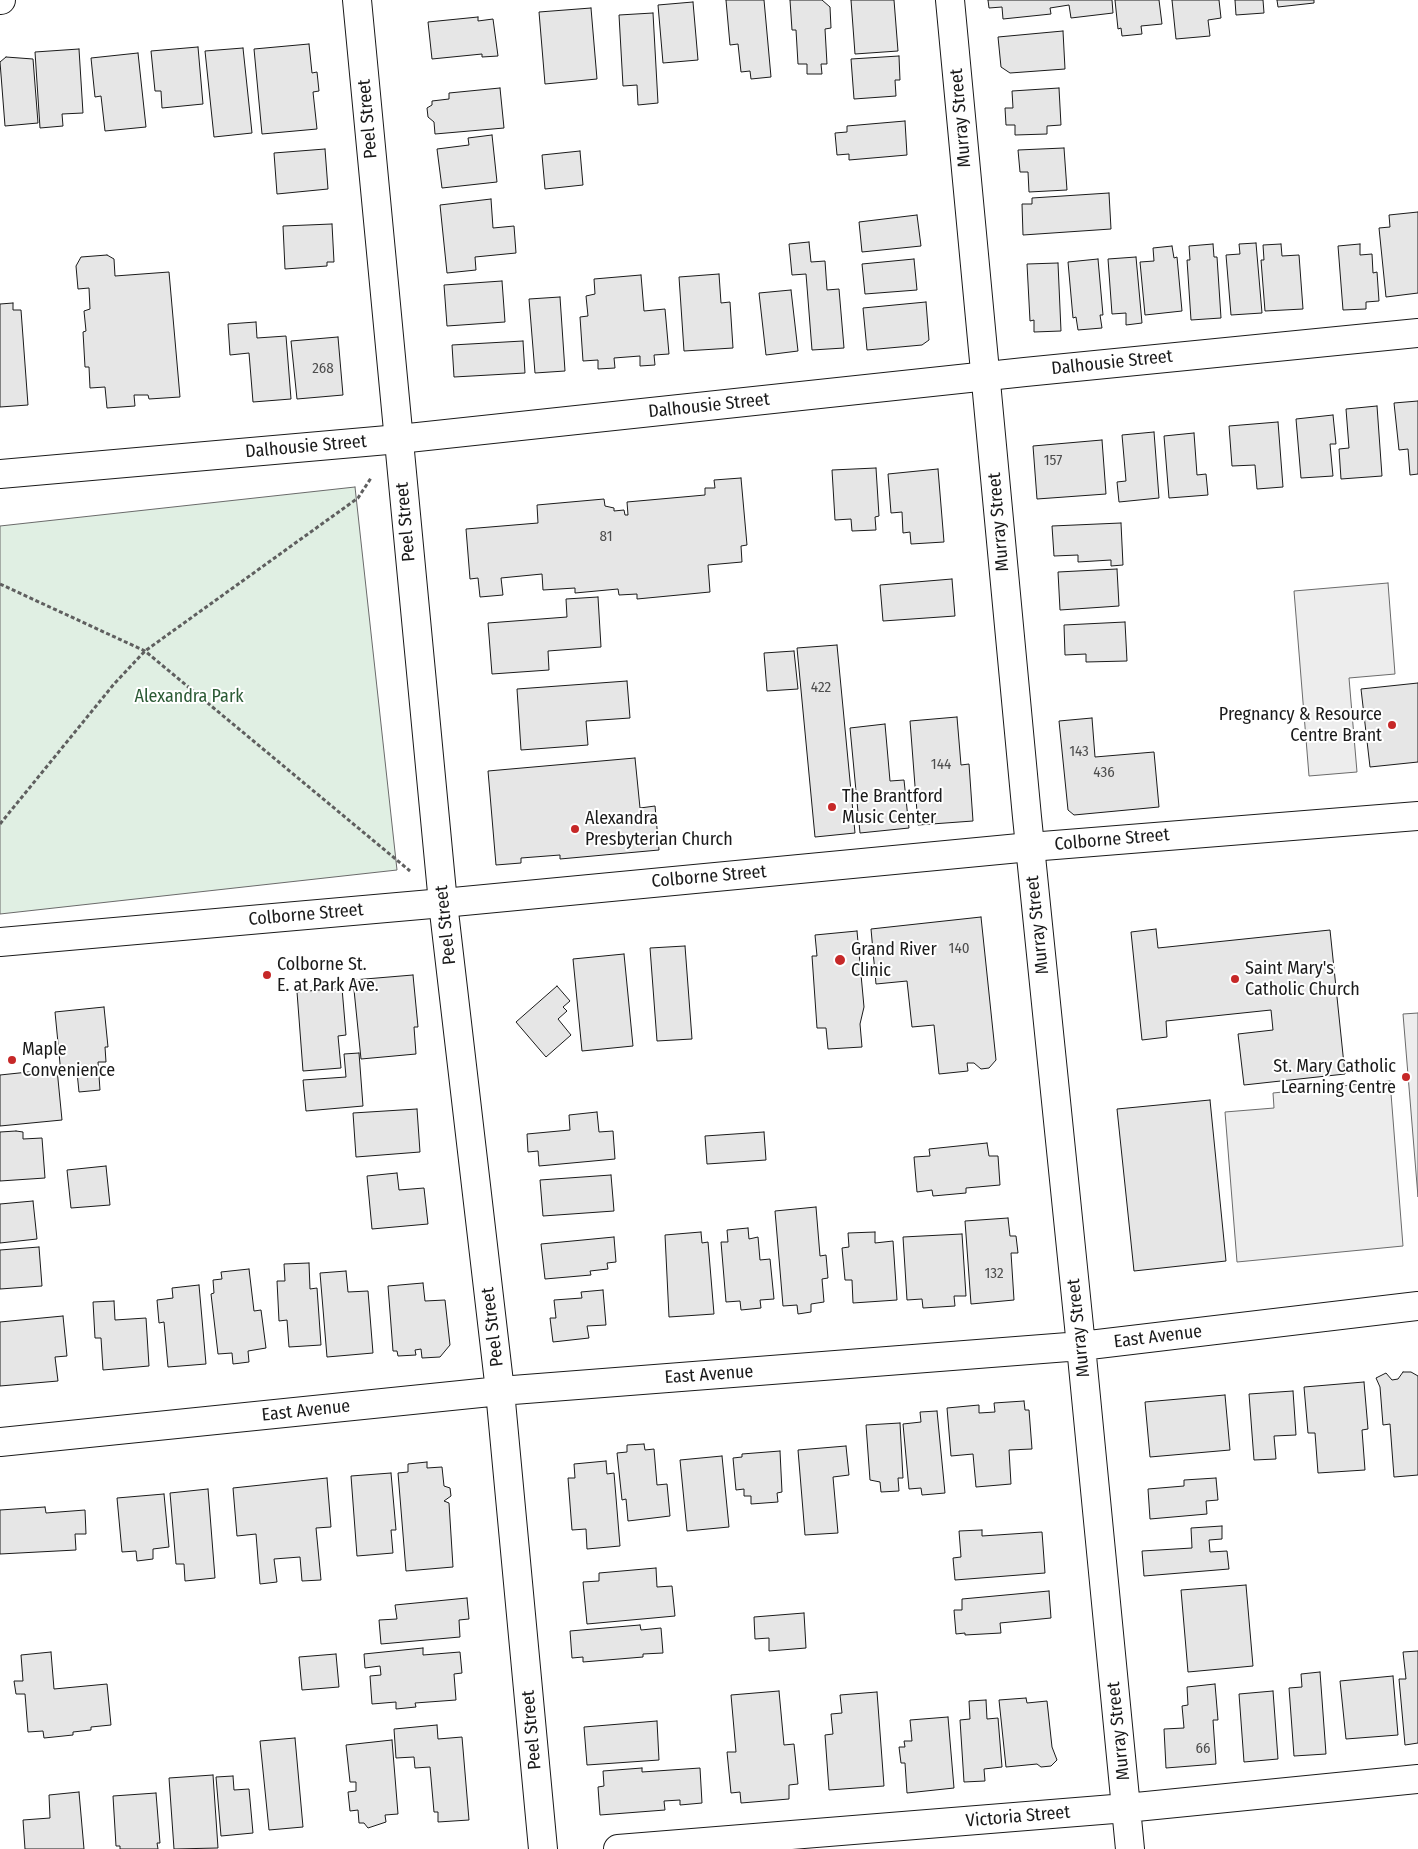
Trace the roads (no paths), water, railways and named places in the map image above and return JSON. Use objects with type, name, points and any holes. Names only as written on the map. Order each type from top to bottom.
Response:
[{"type":"street","name":"Peel Street","points":[[357,0],[443,902],[500,1391],[543,1849]]},
{"type":"street","name":"Murray Street","points":[[950,0],[1030,846],[1130,1849]]},
{"type":"street","name":"Dalhousie Street","points":[[0,474],[399,439],[985,376],[1418,333]]},
{"type":"street","name":"Colborne Street","points":[[0,942],[1030,846],[1418,816]]},
{"type":"street","name":"East Avenue","points":[[0,1442],[500,1391],[1081,1346],[1418,1306]]},
{"type":"street","name":"Victoria Street","points":[[618,1849],[1126,1808],[1418,1779]]},
{"type":"place","name":"Pregnancy & Resource Centre Brant","points":[[1392,725]]},
{"type":"place","name":"The Brantford Music Center","points":[[832,807]]},
{"type":"place","name":"Alexandra Presbyterian Church","points":[[575,829]]},
{"type":"place","name":"Grand River Clinic","points":[[840,960]]},
{"type":"place","name":"Colborne St. E. at Park Ave.","points":[[267,975]]},
{"type":"place","name":"Saint Mary's Catholic Church","points":[[1235,979]]},
{"type":"place","name":"Maple Convenience","points":[[12,1060]]},
{"type":"place","name":"St. Mary Catholic Learning Centre","points":[[1406,1077]]},
{"type":"park label","name":"Alexandra Park","points":[[189,697]]}]
